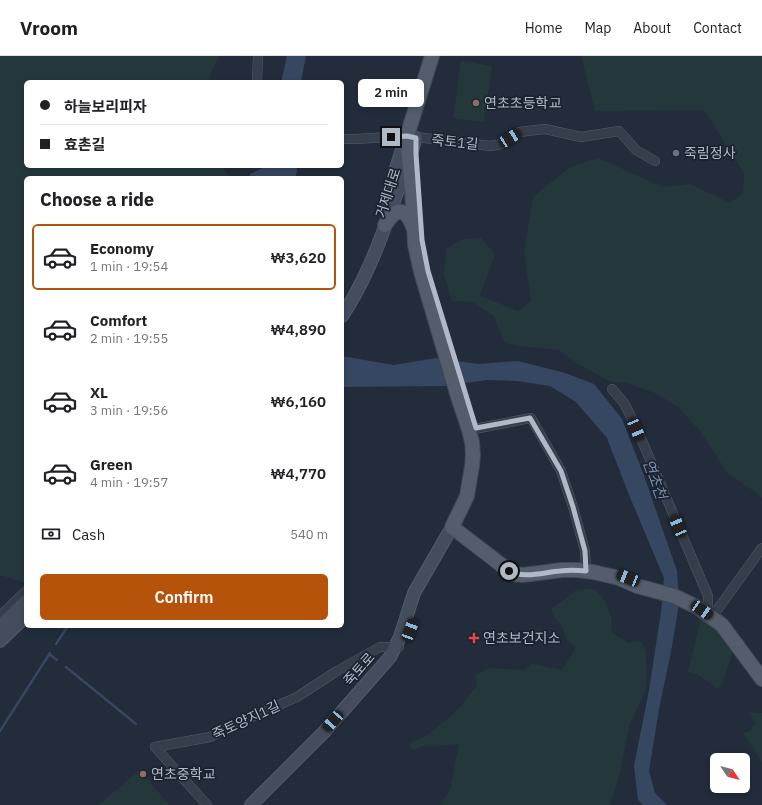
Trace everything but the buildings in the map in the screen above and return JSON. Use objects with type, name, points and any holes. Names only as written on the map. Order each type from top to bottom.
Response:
[{"type":"main road","name":"거제대로","points":[[412,137],[432,56]]},
{"type":"main road","points":[[441,56],[423,112],[412,137],[410,158],[415,245],[421,272],[447,347],[472,429],[481,446],[482,453],[473,499],[456,527],[513,574],[523,575],[586,568],[593,572],[653,588],[710,610],[728,620],[744,643],[762,679]]},
{"type":"main road","points":[[412,137],[416,154],[422,240],[428,271],[447,347]]},
{"type":"main road","points":[[386,225],[390,217],[398,212],[403,212],[409,219],[414,231]]},
{"type":"street","points":[[257,80],[258,56]]},
{"type":"street","name":"죽토1길","points":[[412,137],[491,146],[501,144],[520,132],[545,129],[581,137],[620,131],[636,150],[655,161]]},
{"type":"street","points":[[344,139],[412,137]]},
{"type":"street","name":"거제대로","points":[[344,299],[375,234],[412,137]]},
{"type":"street","name":"거제대로","points":[[344,313],[369,267],[410,158]]},
{"type":"street","points":[[612,389],[624,403],[636,429],[708,596],[710,610]]},
{"type":"street","points":[[472,429],[530,418],[561,471],[585,551],[586,568]]},
{"type":"street","name":"죽토로","points":[[251,805],[328,726],[406,639],[421,596],[456,527]]},
{"type":"street","points":[[710,610],[762,548]]},
{"type":"street","points":[[710,610],[762,555]]},
{"type":"street","points":[[0,616],[24,594]]},
{"type":"street","points":[[0,626],[24,604]]},
{"type":"street","points":[[0,641],[24,618]]},
{"type":"street","name":"죽토양지1길","points":[[207,805],[155,747],[210,737],[297,697],[337,671],[380,647],[398,647]]},
{"type":"street","name":"죽토로","points":[[257,805],[336,725],[380,677],[394,660],[398,647]]},
{"type":"green space","points":[[0,56],[219,56],[208,80],[24,80],[24,168],[223,168],[229,176],[24,176],[24,582],[0,575]]},
{"type":"green space","points":[[581,56],[762,56],[762,498],[728,474],[700,431],[678,407],[655,393],[626,383],[611,382],[580,365],[559,350],[505,343],[494,316],[473,302],[452,301],[444,275],[446,249],[463,239],[481,238],[495,254],[480,296],[518,311],[531,301],[524,252],[533,197],[570,167],[598,158],[663,187],[690,184],[730,203],[743,193],[744,173],[704,110],[595,111]]},
{"type":"green space","points":[[461,61],[492,66],[484,122],[453,118]]},
{"type":"green space","points":[[595,589],[605,601],[611,616],[612,632],[628,643],[638,640],[644,645],[646,654],[647,687],[629,726],[619,776],[610,805],[440,805],[450,790],[459,744],[422,746],[414,750],[409,747],[411,742],[426,736],[450,717],[477,686],[475,675],[489,668],[525,670],[532,664],[562,670],[576,647],[566,639],[561,624],[554,617],[551,609],[576,590]]},
{"type":"green space","points":[[702,614],[718,629],[733,652],[722,684],[718,689],[697,674],[688,672]]},
{"type":"green space","points":[[748,712],[762,713],[762,762],[743,733],[750,731],[755,723]]},
{"type":"green space","points":[[140,770],[169,805],[98,805]]},
{"type":"water","points":[[287,56],[306,56],[301,80],[281,80]]},
{"type":"water","points":[[263,168],[296,168],[297,171],[296,176],[250,176],[250,174]]},
{"type":"water","points":[[344,356],[393,365],[436,358],[478,364],[518,361],[565,373],[594,384],[622,419],[643,473],[677,571],[679,604],[649,771],[655,793],[667,805],[643,805],[638,800],[634,766],[649,690],[661,612],[664,578],[607,438],[576,402],[550,386],[517,381],[487,380],[444,386],[344,387]]},
{"type":"waterway","points":[[56,644],[67,628]]},
{"type":"waterway","points":[[0,731],[50,653]]},
{"type":"waterway","points":[[49,654],[57,660]]},
{"type":"waterway","points":[[66,667],[136,724]]},
{"type":"place","name":"연초초등학교","points":[[476,103]]},
{"type":"place","name":"죽림정사","points":[[676,153]]},
{"type":"place","name":"연초보건지소","points":[[474,638]]},
{"type":"place","name":"연초중학교","points":[[143,774]]},
{"type":"route","points":[[391,137],[407,136],[416,138],[422,240],[428,271],[476,428],[530,418],[561,471],[585,551],[586,571],[562,570],[523,575],[513,574],[509,571]]},
{"type":"water label","name":"연초천","points":[[655,479]]}]
